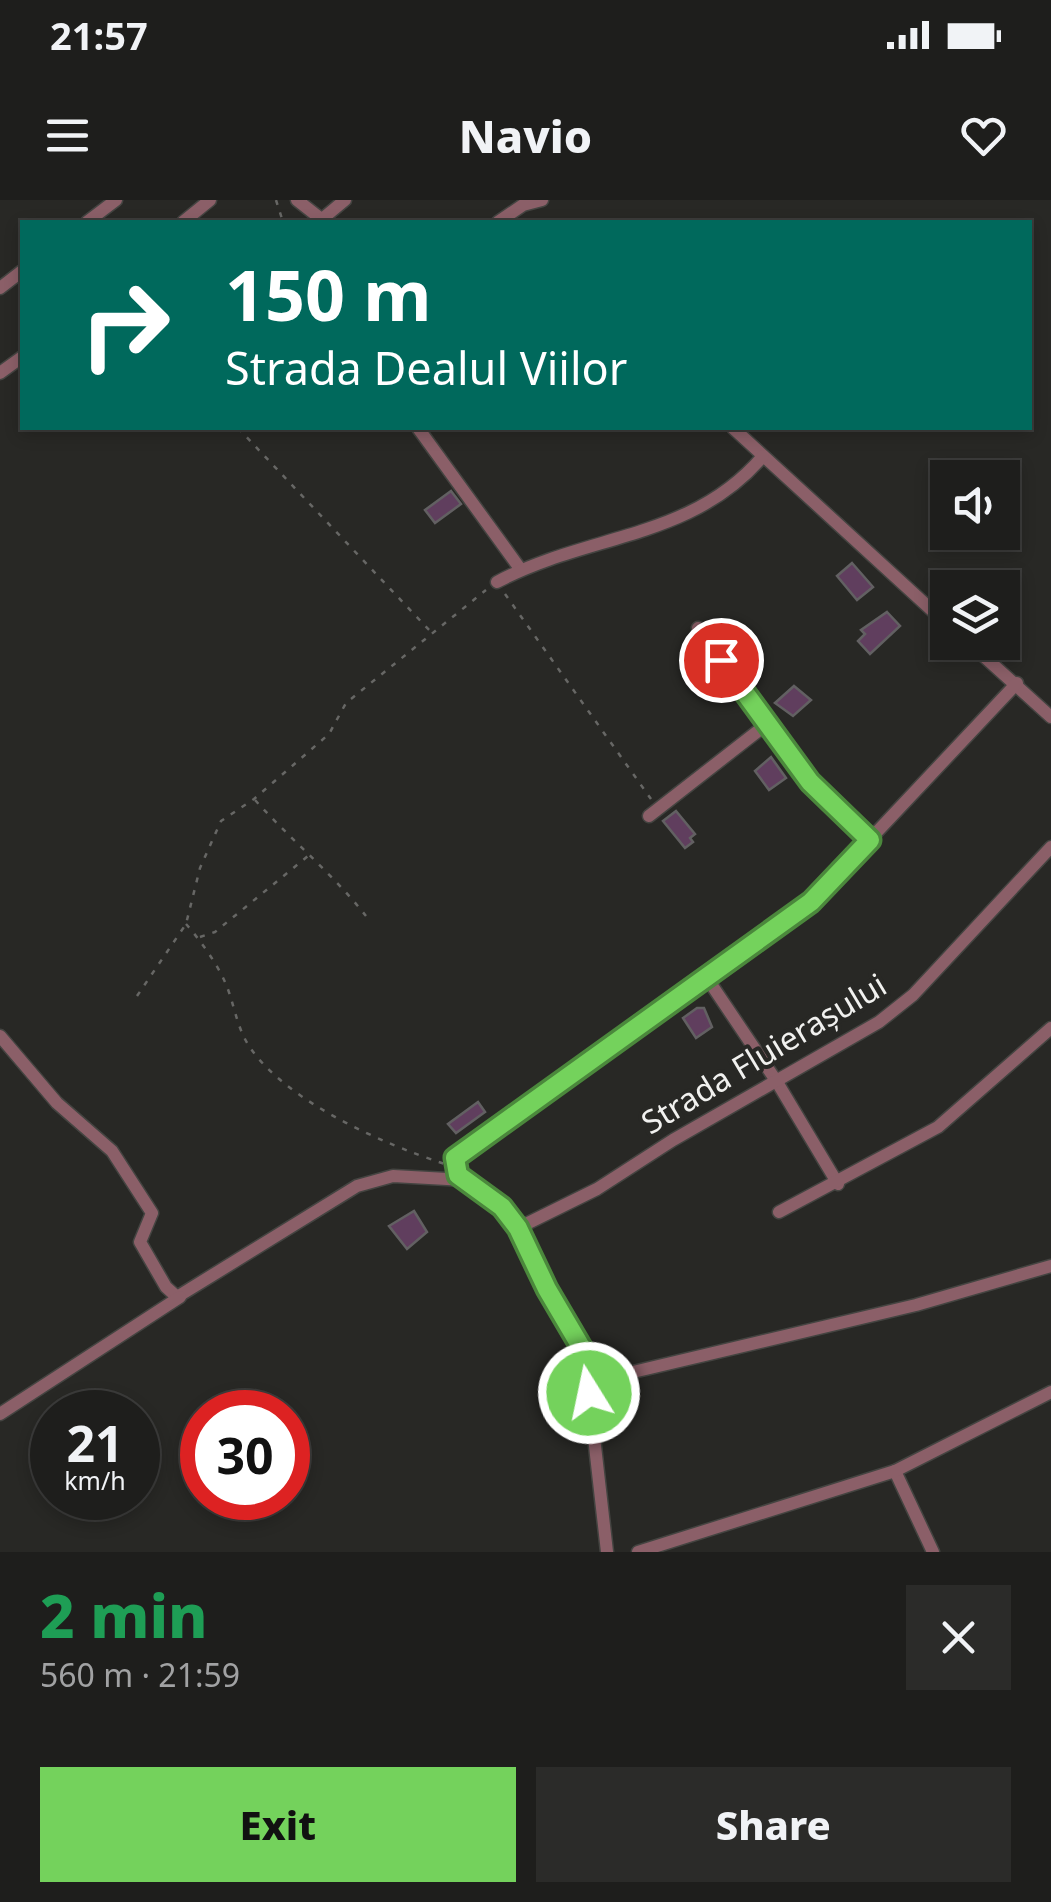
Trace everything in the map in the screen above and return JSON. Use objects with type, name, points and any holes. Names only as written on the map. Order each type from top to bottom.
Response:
[{"type":"street","points":[[90,220],[116,200]]},
{"type":"street","points":[[185,220],[210,200]]},
{"type":"street","points":[[297,200],[322,220]]},
{"type":"street","points":[[324,220],[345,200]]},
{"type":"street","points":[[501,220],[523,205],[542,200]]},
{"type":"street","points":[[0,288],[20,273]]},
{"type":"street","points":[[0,374],[20,359]]},
{"type":"street","points":[[419,430],[521,570]]},
{"type":"street","points":[[736,430],[930,608]]},
{"type":"street","points":[[496,582],[585,545],[671,523],[694,513],[742,481],[764,456]]},
{"type":"street","points":[[698,628],[810,782],[870,840]]},
{"type":"street","points":[[989,660],[1051,717]]},
{"type":"street","points":[[607,1552],[589,1393],[594,1369],[547,1289],[518,1228],[502,1207],[464,1180],[456,1171],[455,1158],[811,902],[1018,684]]},
{"type":"street","points":[[653,812],[767,724]]},
{"type":"street","name":"Strada Fluierașului","points":[[518,1228],[597,1189],[879,1022],[914,994],[1051,847]]},
{"type":"street","points":[[707,978],[778,1082],[838,1184]]},
{"type":"street","points":[[779,1212],[838,1184],[938,1127],[1051,1028]]},
{"type":"street","points":[[0,1036],[57,1103],[112,1152],[152,1213],[139,1238],[142,1247],[172,1294],[180,1297]]},
{"type":"street","points":[[0,1414],[357,1186],[393,1176],[464,1180]]},
{"type":"street","points":[[594,1369],[610,1374],[633,1372],[916,1305],[1051,1266]]},
{"type":"street","points":[[638,1552],[895,1471],[1051,1392]]},
{"type":"street","points":[[895,1471],[934,1552]]},
{"type":"path","points":[[240,430],[432,634]]},
{"type":"path","points":[[137,996],[186,924],[200,868],[221,821],[254,799],[329,734],[346,704],[496,582],[653,812]]},
{"type":"path","points":[[254,799],[298,840],[308,856],[337,880],[366,916]]},
{"type":"path","points":[[198,938],[215,932],[308,856]]},
{"type":"path","points":[[186,924],[226,984],[228,1000],[248,1044],[269,1071],[357,1127],[445,1164],[455,1158]]},
{"type":"building","points":[[451,491],[461,504],[435,523],[425,510]]},
{"type":"building","points":[[852,563],[873,587],[857,600],[837,576]]},
{"type":"building","points":[[887,612],[900,626],[870,654],[858,641],[865,634],[861,630]]},
{"type":"building","points":[[794,686],[811,700],[793,716],[775,703]]},
{"type":"building","points":[[771,757],[786,778],[769,790],[755,771]]},
{"type":"building","points":[[676,811],[695,834],[690,838],[693,842],[685,848],[663,821]]},
{"type":"building","points":[[697,1008],[704,1008],[712,1027],[696,1038],[683,1018]]},
{"type":"building","points":[[478,1102],[485,1112],[456,1133],[448,1124]]},
{"type":"building","points":[[414,1211],[427,1232],[407,1249],[389,1226]]},
{"type":"route","points":[[589,1393],[594,1369],[547,1289],[518,1228],[502,1207],[458,1175],[455,1158],[811,902],[870,840],[810,782],[721,660]]}]
